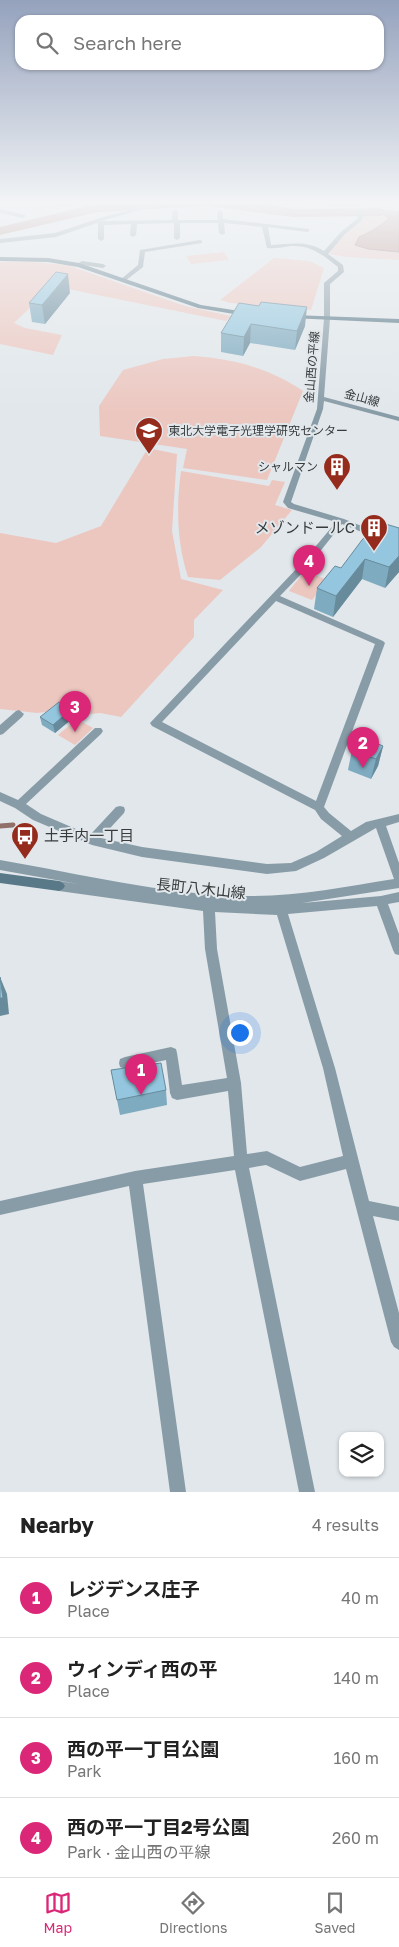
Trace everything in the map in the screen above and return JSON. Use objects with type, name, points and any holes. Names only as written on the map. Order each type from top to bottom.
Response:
[{"type":"street","points":[[104,274],[200,307],[256,314]]},
{"type":"street","points":[[123,280],[133,274]]},
{"type":"street","name":"金山西の平線","points":[[339,274],[327,284],[327,318],[320,409],[287,502],[291,506],[341,521],[399,544]]},
{"type":"street","points":[[283,316],[399,321]]},
{"type":"street","name":"金山線","points":[[320,398],[399,419]]},
{"type":"street","points":[[341,521],[274,597],[155,723],[319,807],[325,816],[350,837]]},
{"type":"street","points":[[274,597],[380,643],[319,807]]},
{"type":"street","points":[[0,731],[19,714]]},
{"type":"street","points":[[19,805],[98,731]]},
{"type":"street","points":[[0,796],[19,805],[37,817],[92,840],[142,852],[267,869],[292,868],[320,855],[370,824],[399,818]]},
{"type":"street","points":[[92,840],[120,810]]},
{"type":"street","points":[[379,822],[399,878]]},
{"type":"street","points":[[0,865],[184,896],[221,899],[278,900],[399,883]]},
{"type":"street","name":"長町八木山線","points":[[0,878],[209,907],[281,909],[381,901],[399,897]]},
{"type":"street","points":[[381,901],[399,950]]},
{"type":"street","points":[[209,907],[211,948],[234,1083],[241,1163],[307,1492]]},
{"type":"street","points":[[281,909],[329,1068],[351,1161],[399,1342]]},
{"type":"street","points":[[125,1063],[171,1053],[176,1093],[234,1083]]},
{"type":"street","points":[[0,1208],[135,1178],[267,1158],[300,1174],[351,1161]]},
{"type":"street","points":[[135,1178],[178,1492]]},
{"type":"street","points":[[364,1207],[399,1214]]},
{"type":"shaded area","points":[[0,274],[92,274],[185,306],[231,316],[226,321],[53,286],[14,323],[25,328],[62,335],[53,355],[0,344]]},
{"type":"shaded area","points":[[254,274],[322,274],[311,310],[231,303],[220,300]]},
{"type":"shaded area","points":[[194,356],[223,359],[251,366],[277,376],[303,391],[267,480],[183,468],[187,449],[100,436],[99,406],[123,370],[163,359]]},
{"type":"shaded area","points":[[148,448],[177,454],[172,531],[181,579],[223,590],[194,620],[194,637],[121,717],[100,713],[72,716],[54,711],[37,713],[0,709],[0,533],[56,543],[101,526]]},
{"type":"shaded area","points":[[181,471],[269,486],[272,480],[285,482],[275,505],[292,510],[261,547],[220,580],[188,577],[178,525]]},
{"type":"shaded area","points":[[312,574],[328,580],[312,600],[289,591],[301,576]]},
{"type":"shaded area","points":[[77,719],[93,728],[75,745],[58,735]]},
{"type":"building","points":[[55,274],[68,274],[42,305],[29,303]]},
{"type":"building","points":[[261,302],[307,307],[297,331],[251,324],[244,337],[221,333],[239,303],[259,306]]},
{"type":"building","points":[[379,522],[399,528],[399,556],[389,567],[365,559],[336,596],[317,588],[335,566],[341,568],[362,540]]},
{"type":"building","points":[[59,702],[71,709],[53,725],[40,717]]},
{"type":"building","points":[[358,736],[383,746],[376,759],[352,750]]},
{"type":"building","points":[[0,977],[3,998],[0,998]]},
{"type":"building","points":[[161,1063],[166,1090],[117,1100],[111,1070]]},
{"type":"waterway","points":[[0,826],[13,825]]},
{"type":"place","name":"東北大学電子光理学研究センター","points":[[149,455]]},
{"type":"place","name":"シャルマン","points":[[337,491]]},
{"type":"place","name":"メゾンドールC","points":[[374,552]]},
{"type":"place","name":"西の平一丁目2号公園","points":[[309,586]]},
{"type":"place","name":"西の平一丁目公園","points":[[75,732]]},
{"type":"place","name":"ウィンディ西の平","points":[[363,768]]},
{"type":"place","name":"土手内一丁目","points":[[25,860]]},
{"type":"place","name":"レジデンス庄子","points":[[141,1095]]}]
